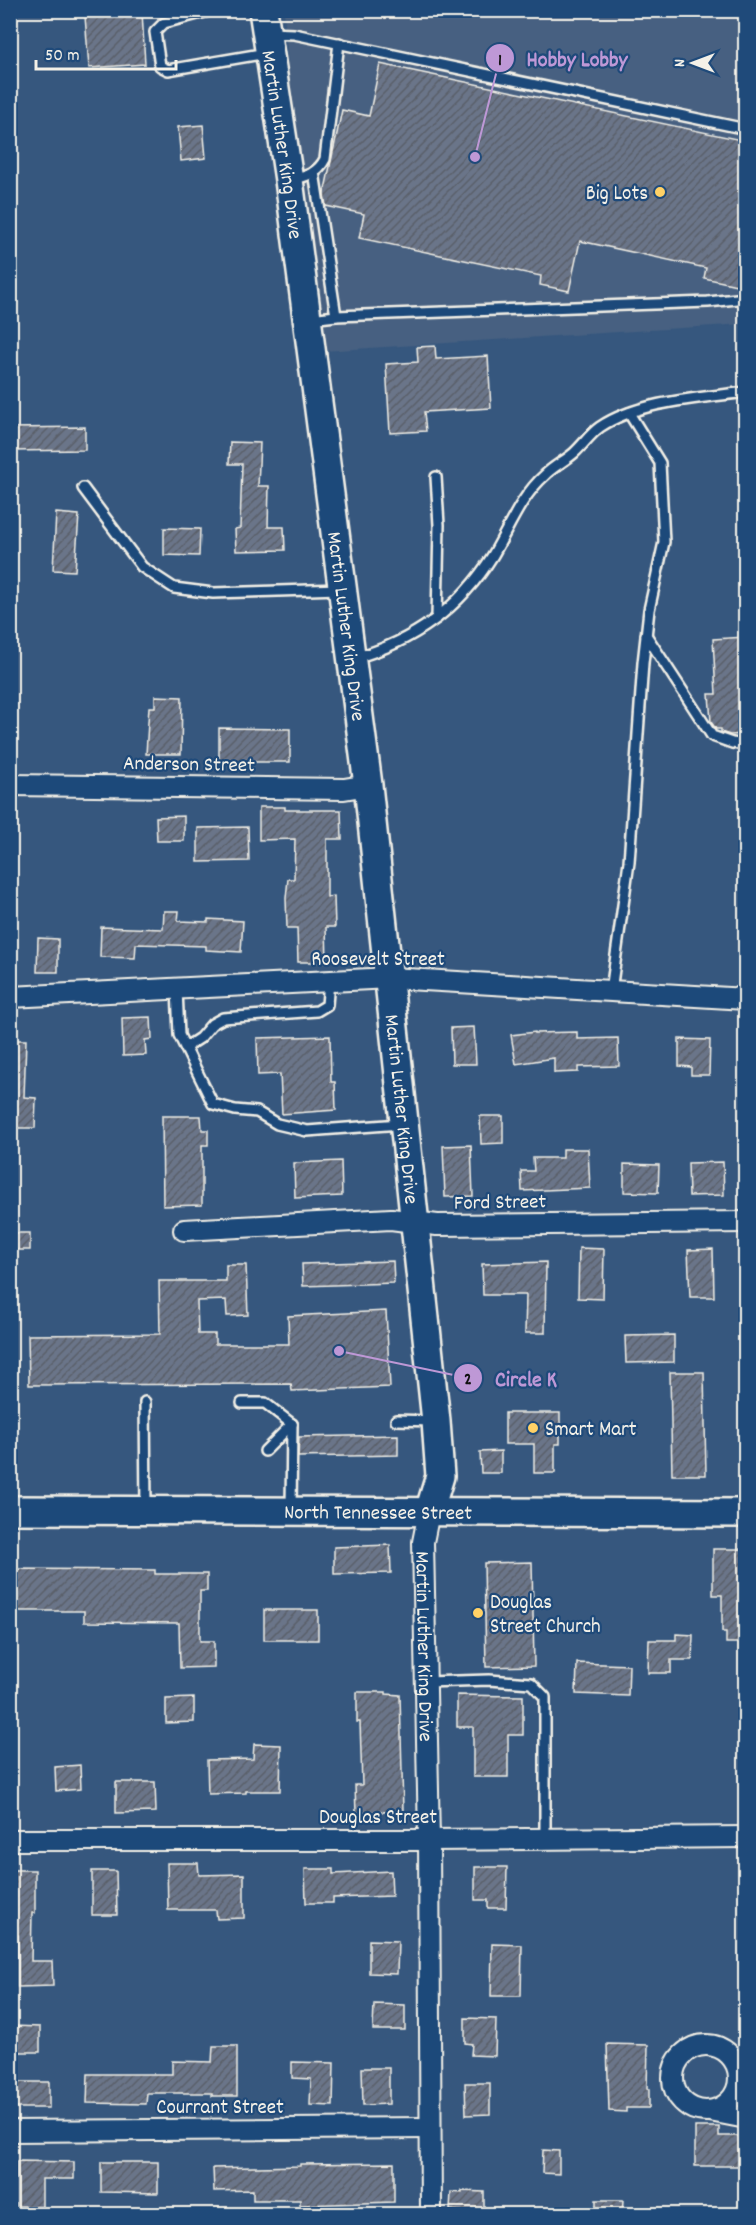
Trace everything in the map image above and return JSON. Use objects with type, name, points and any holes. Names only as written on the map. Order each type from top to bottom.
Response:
[{"type":"street","name":"Martin Luther King Drive","points":[[266,32],[301,176],[307,319],[368,785],[436,1421],[440,1476],[423,1542],[429,1840],[431,2214]]},
{"type":"street","name":"Anderson Street","points":[[10,785],[344,789],[368,785]]},
{"type":"street","name":"Roosevelt Street","points":[[10,997],[390,978],[746,999]]},
{"type":"street","name":"Ford Street","points":[[184,1230],[391,1218],[437,1225],[746,1222]]},
{"type":"street","name":"North Tennessee Street","points":[[10,1510],[746,1513]]},
{"type":"street","name":"Douglas Street","points":[[10,1840],[746,1837]]},
{"type":"street","points":[[746,2059],[714,2046],[701,2045],[689,2049],[680,2058],[674,2069],[673,2082],[681,2099],[697,2110],[746,2118]]},
{"type":"street","points":[[710,2111],[722,2107],[732,2098],[738,2086],[738,2073],[734,2061],[726,2051]]},
{"type":"street","name":"Courrant Street","points":[[10,2132],[430,2128]]},
{"type":"lane","points":[[213,10],[164,23],[155,32],[160,66],[168,70],[266,32],[294,34],[746,129]]},
{"type":"lane","points":[[336,316],[301,176],[320,169],[325,159],[339,43]]},
{"type":"lane","points":[[307,319],[708,302],[746,298]]},
{"type":"lane","points":[[352,659],[373,653],[429,626],[467,592],[493,556],[519,507],[544,475],[600,428],[629,413],[678,401],[746,392]]},
{"type":"lane","points":[[611,992],[629,862],[646,635],[664,542],[660,463],[629,413]]},
{"type":"lane","points":[[436,477],[439,525],[437,618]]},
{"type":"lane","points":[[83,488],[142,567],[174,588],[213,593],[342,589]]},
{"type":"lane","points":[[646,635],[712,736],[746,745]]},
{"type":"lane","points":[[186,1047],[200,1038],[212,1023],[223,1018],[317,1011],[327,1005],[329,981]]},
{"type":"lane","points":[[177,989],[179,1035],[213,1104],[235,1110],[257,1112],[277,1124],[308,1131],[405,1124]]},
{"type":"lane","points":[[145,1402],[146,1511]]},
{"type":"lane","points":[[242,1403],[264,1403],[292,1424]]},
{"type":"lane","points":[[396,1420],[436,1421]]},
{"type":"lane","points":[[266,1452],[292,1424]]},
{"type":"lane","points":[[291,1512],[292,1424]]},
{"type":"lane","points":[[426,1682],[489,1680],[531,1683],[545,1696],[545,1838]]},
{"type":"shaded area","points":[[284,11],[745,11],[745,324],[323,351],[290,96]]},
{"type":"building","points":[[142,12],[145,64],[89,68],[85,16]]},
{"type":"building","points":[[380,64],[746,141],[746,287],[704,278],[706,268],[580,241],[569,291],[540,285],[541,276],[359,238],[364,214],[326,206],[324,194],[342,110],[369,116]]},
{"type":"building","points":[[203,125],[206,158],[181,161],[178,127]]},
{"type":"building","points":[[435,346],[436,359],[488,356],[491,408],[424,412],[426,431],[390,433],[386,364],[418,362],[417,347]]},
{"type":"building","points":[[85,427],[85,450],[10,451],[10,428]]},
{"type":"building","points":[[230,442],[260,443],[258,486],[269,486],[268,527],[284,527],[285,550],[236,551],[235,529],[240,528],[242,464],[229,464]]},
{"type":"building","points":[[56,513],[79,515],[75,571],[53,570]]},
{"type":"building","points":[[164,528],[200,529],[199,556],[164,555]]},
{"type":"building","points":[[746,637],[746,734],[730,735],[721,732],[721,729],[716,729],[711,722],[709,694],[716,694],[713,639]]},
{"type":"building","points":[[155,696],[182,697],[181,754],[146,754],[149,707],[155,707]]},
{"type":"building","points":[[219,728],[290,729],[290,762],[219,762]]},
{"type":"building","points":[[259,807],[285,807],[285,810],[341,810],[342,839],[327,839],[327,897],[334,896],[335,927],[326,927],[327,962],[298,962],[297,928],[287,928],[286,898],[288,879],[294,879],[295,839],[259,840]]},
{"type":"building","points":[[184,816],[184,841],[157,841],[156,817]]},
{"type":"building","points":[[248,827],[249,861],[198,862],[198,828]]},
{"type":"building","points":[[164,911],[179,911],[178,921],[208,922],[208,919],[243,921],[241,952],[206,950],[206,946],[136,944],[135,958],[100,957],[101,927],[163,929]]},
{"type":"building","points":[[38,938],[58,939],[58,972],[37,972]]},
{"type":"building","points":[[151,1017],[152,1039],[145,1040],[146,1055],[123,1056],[122,1018]]},
{"type":"building","points":[[474,1027],[476,1064],[452,1064],[451,1028]]},
{"type":"building","points":[[535,1032],[577,1032],[577,1039],[618,1038],[619,1066],[578,1067],[578,1072],[554,1073],[554,1058],[516,1064],[511,1035]]},
{"type":"building","points":[[330,1036],[331,1082],[335,1082],[336,1110],[282,1114],[280,1074],[258,1075],[257,1038]]},
{"type":"building","points":[[679,1039],[710,1040],[709,1075],[691,1075],[691,1067],[679,1066]]},
{"type":"building","points":[[10,1040],[26,1040],[24,1097],[36,1098],[35,1128],[10,1128]]},
{"type":"building","points":[[162,1116],[201,1116],[202,1130],[208,1130],[208,1145],[202,1145],[202,1205],[163,1206]]},
{"type":"building","points":[[480,1116],[503,1116],[503,1143],[481,1144]]},
{"type":"building","points":[[471,1145],[473,1196],[445,1197],[443,1146]]},
{"type":"building","points":[[563,1149],[588,1149],[590,1188],[522,1191],[521,1171],[534,1171],[533,1158],[563,1158]]},
{"type":"building","points":[[341,1161],[342,1196],[295,1198],[294,1163]]},
{"type":"building","points":[[723,1162],[724,1195],[689,1196],[688,1163]]},
{"type":"building","points":[[624,1164],[659,1165],[658,1193],[624,1192]]},
{"type":"building","points":[[10,1233],[30,1233],[30,1250],[10,1250]]},
{"type":"building","points":[[579,1248],[604,1249],[603,1299],[578,1298]]},
{"type":"building","points":[[713,1249],[714,1297],[690,1297],[688,1250]]},
{"type":"building","points":[[393,1261],[394,1283],[303,1286],[302,1264]]},
{"type":"building","points":[[546,1262],[545,1333],[525,1333],[526,1295],[483,1295],[482,1264]]},
{"type":"building","points":[[226,1265],[246,1265],[248,1315],[227,1316],[226,1300],[197,1301],[198,1334],[215,1334],[215,1344],[289,1344],[288,1316],[386,1311],[390,1387],[292,1391],[291,1384],[29,1385],[28,1335],[160,1334],[159,1281],[226,1281]]},
{"type":"building","points":[[674,1335],[674,1362],[626,1363],[625,1336]]},
{"type":"building","points":[[670,1372],[704,1372],[706,1475],[672,1475]]},
{"type":"building","name":"Smart Mart","points":[[505,1413],[560,1413],[560,1444],[555,1444],[555,1473],[534,1473],[534,1444],[505,1444]]},
{"type":"building","points":[[398,1435],[398,1455],[298,1457],[299,1437]]},
{"type":"building","points":[[501,1451],[501,1473],[481,1473],[480,1452]]},
{"type":"building","points":[[390,1545],[391,1573],[334,1574],[334,1547]]},
{"type":"building","points":[[713,1549],[746,1549],[746,1643],[726,1643],[726,1632],[722,1632],[722,1595],[713,1595]]},
{"type":"building","points":[[532,1562],[534,1666],[486,1667],[484,1563]]},
{"type":"building","points":[[10,1569],[155,1570],[155,1574],[207,1574],[207,1591],[200,1591],[200,1641],[214,1641],[214,1667],[180,1668],[179,1623],[84,1622],[84,1611],[10,1611]]},
{"type":"building","points":[[264,1610],[318,1610],[318,1640],[264,1640]]},
{"type":"building","points":[[676,1634],[693,1635],[692,1660],[671,1660],[671,1673],[648,1673],[649,1640],[676,1640]]},
{"type":"building","points":[[577,1663],[629,1665],[628,1696],[576,1694]]},
{"type":"building","points":[[357,1692],[386,1692],[386,1694],[400,1695],[403,1811],[356,1813],[355,1785],[362,1785]]},
{"type":"building","points":[[457,1695],[523,1696],[523,1735],[508,1735],[508,1777],[473,1777],[473,1727],[457,1727]]},
{"type":"building","points":[[194,1698],[194,1722],[166,1723],[166,1699]]},
{"type":"building","points":[[254,1744],[281,1745],[280,1791],[208,1794],[207,1760],[253,1759]]},
{"type":"building","points":[[80,1765],[81,1789],[56,1791],[55,1767]]},
{"type":"building","points":[[116,1782],[155,1782],[156,1812],[116,1813]]},
{"type":"building","points":[[167,1863],[198,1863],[199,1875],[244,1874],[244,1918],[217,1919],[216,1910],[168,1910]]},
{"type":"building","points":[[475,1867],[507,1867],[506,1908],[488,1908],[488,1900],[475,1900]]},
{"type":"building","points":[[305,1869],[333,1869],[333,1874],[391,1871],[392,1896],[333,1898],[333,1903],[306,1903]]},
{"type":"building","points":[[10,1870],[35,1870],[35,1913],[32,1913],[31,1961],[52,1961],[53,1986],[18,1987],[18,1935],[11,1935]]},
{"type":"building","points":[[92,1871],[116,1871],[117,1915],[92,1915]]},
{"type":"building","points":[[369,1940],[398,1941],[397,1974],[369,1973]]},
{"type":"building","points":[[492,1944],[522,1945],[521,1996],[491,1996]]},
{"type":"building","points":[[374,2004],[405,2005],[405,2030],[373,2030]]},
{"type":"building","points":[[465,2018],[496,2019],[495,2056],[471,2055],[472,2044],[465,2043]]},
{"type":"building","points":[[12,2026],[40,2027],[40,2052],[11,2052]]},
{"type":"building","points":[[607,2044],[648,2045],[649,2108],[626,2108],[626,2112],[609,2111]]},
{"type":"building","points":[[213,2046],[237,2046],[237,2096],[212,2096],[212,2093],[147,2093],[146,2104],[87,2103],[88,2074],[172,2074],[172,2061],[212,2062]]},
{"type":"building","points":[[292,2062],[334,2063],[333,2106],[310,2105],[311,2079],[292,2078]]},
{"type":"building","points":[[362,2068],[389,2068],[389,2104],[363,2105]]},
{"type":"building","points":[[12,2082],[49,2082],[49,2108],[12,2108]]},
{"type":"building","points":[[465,2083],[490,2083],[490,2114],[466,2115]]},
{"type":"building","points":[[695,2127],[719,2127],[719,2136],[746,2136],[746,2166],[695,2166]]},
{"type":"building","points":[[543,2150],[559,2151],[559,2174],[542,2173]]},
{"type":"building","points":[[17,2161],[74,2162],[74,2179],[42,2179],[42,2207],[17,2206]]},
{"type":"building","points":[[101,2162],[158,2162],[158,2193],[101,2192]]},
{"type":"building","points":[[394,2163],[394,2202],[300,2205],[300,2200],[253,2200],[253,2190],[214,2191],[213,2168]]},
{"type":"building","points":[[462,2191],[484,2192],[484,2213],[450,2210],[451,2192],[462,2193]]},
{"type":"building","points":[[596,2200],[623,2200],[622,2214],[596,2214]]},
{"type":"place","name":"Hobby Lobby","points":[[475,157]]},
{"type":"place","name":"Big Lots","points":[[660,192]]},
{"type":"place","name":"Circle K","points":[[339,1351]]},
{"type":"place","name":"Smart Mart","points":[[533,1428]]},
{"type":"place","name":"Douglas Street Church","points":[[478,1613]]}]
